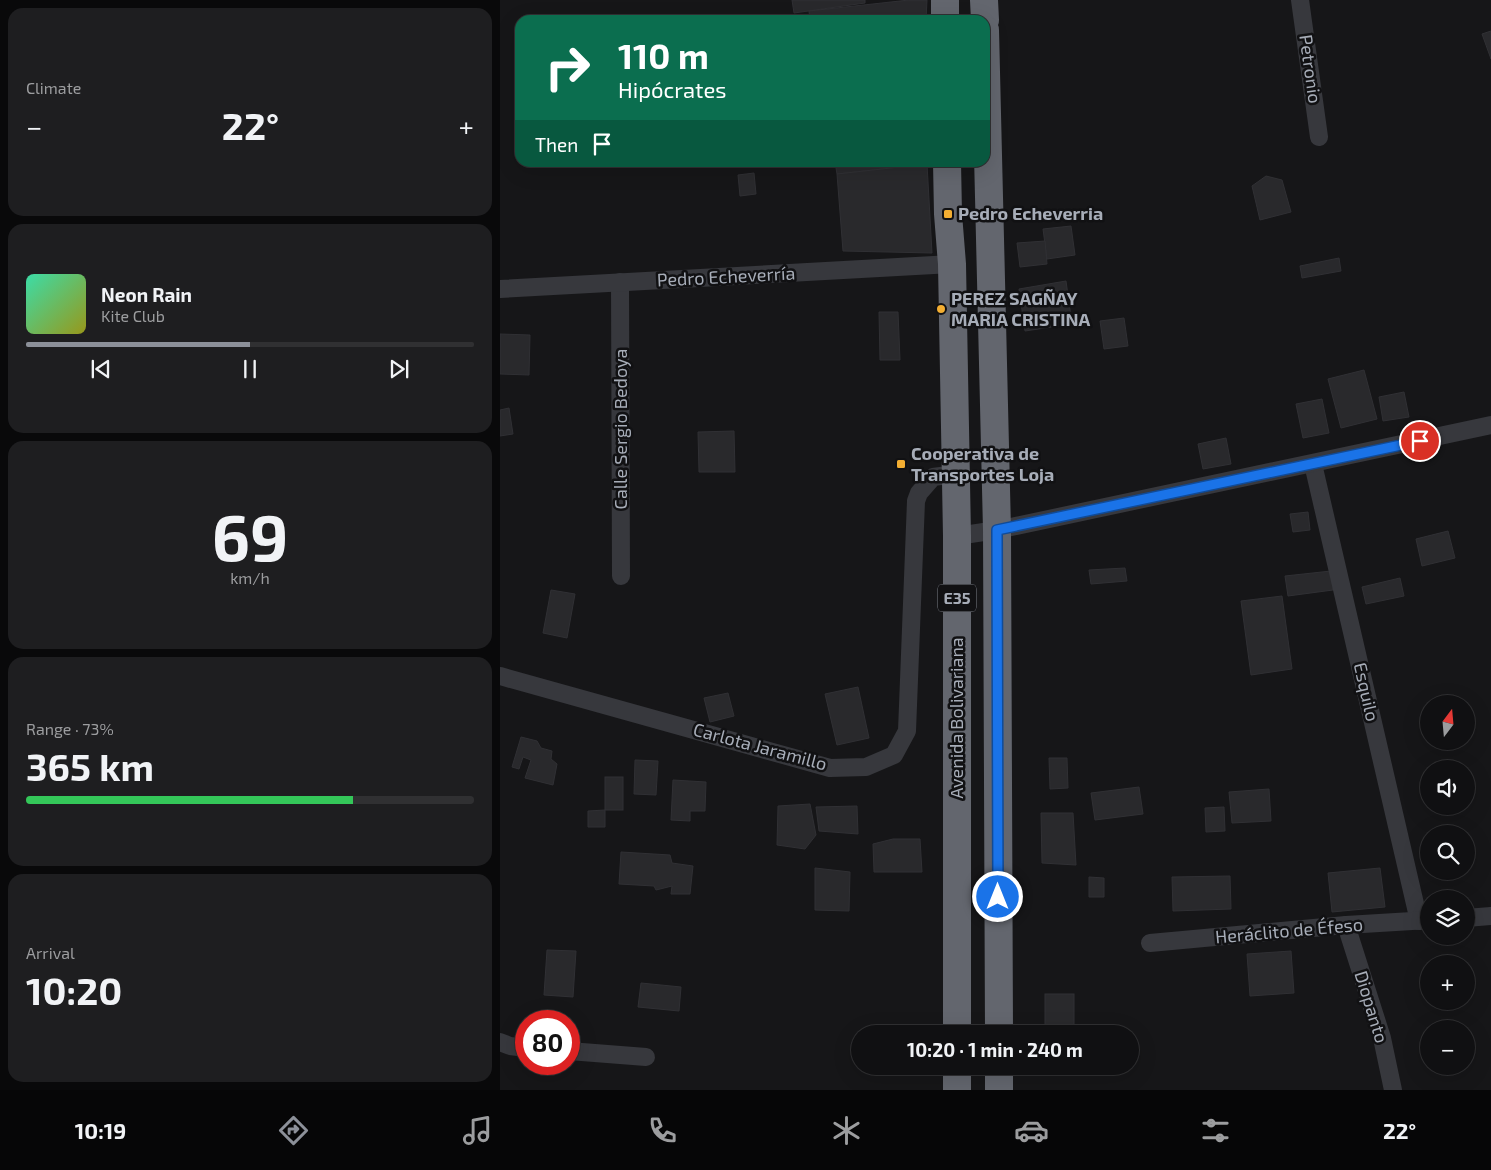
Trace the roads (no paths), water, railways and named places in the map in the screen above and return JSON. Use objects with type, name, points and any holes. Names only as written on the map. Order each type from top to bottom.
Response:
[{"type":"highway","points":[[945,0],[945,15]]},
{"type":"highway","points":[[984,0],[985,15]]},
{"type":"highway","name":"Avenida Bolivariana","points":[[947,167],[952,264],[957,536],[957,1025]]},
{"type":"highway","name":"E35","points":[[988,167],[997,530],[999,1025]]},
{"type":"highway","points":[[957,1075],[957,1090]]},
{"type":"highway","points":[[999,1075],[999,1090]]},
{"type":"street","name":"Petronio","points":[[1300,0],[1319,137]]},
{"type":"street","name":"Pedro Echeverría","points":[[500,289],[952,264]]},
{"type":"street","name":"Calle Sergio Bedoya","points":[[620,282],[621,576]]},
{"type":"street","points":[[957,536],[997,530],[1491,425]]},
{"type":"street","name":"Esquilo","points":[[1313,464],[1420,904]]},
{"type":"street","name":"Carlota Jaramillo","points":[[500,676],[830,768],[866,767],[894,756],[907,731],[916,501],[919,493],[933,477],[956,474]]},
{"type":"street","points":[[1475,917],[1491,916]]},
{"type":"street","name":"Heráclito de Éfeso","points":[[1150,943],[1420,920]]},
{"type":"street","name":"Diopanto","points":[[1346,925],[1382,1038],[1393,1090]]},
{"type":"street","points":[[500,1042],[515,1047]]},
{"type":"street","points":[[580,1052],[646,1057]]},
{"type":"place","name":"Pedro Echeverria","points":[[948,214]]},
{"type":"place","name":"PEREZ SAGÑAY MARIA CRISTINA","points":[[941,309]]},
{"type":"place","name":"Cooperativa de Transportes Loja","points":[[901,464]]}]
